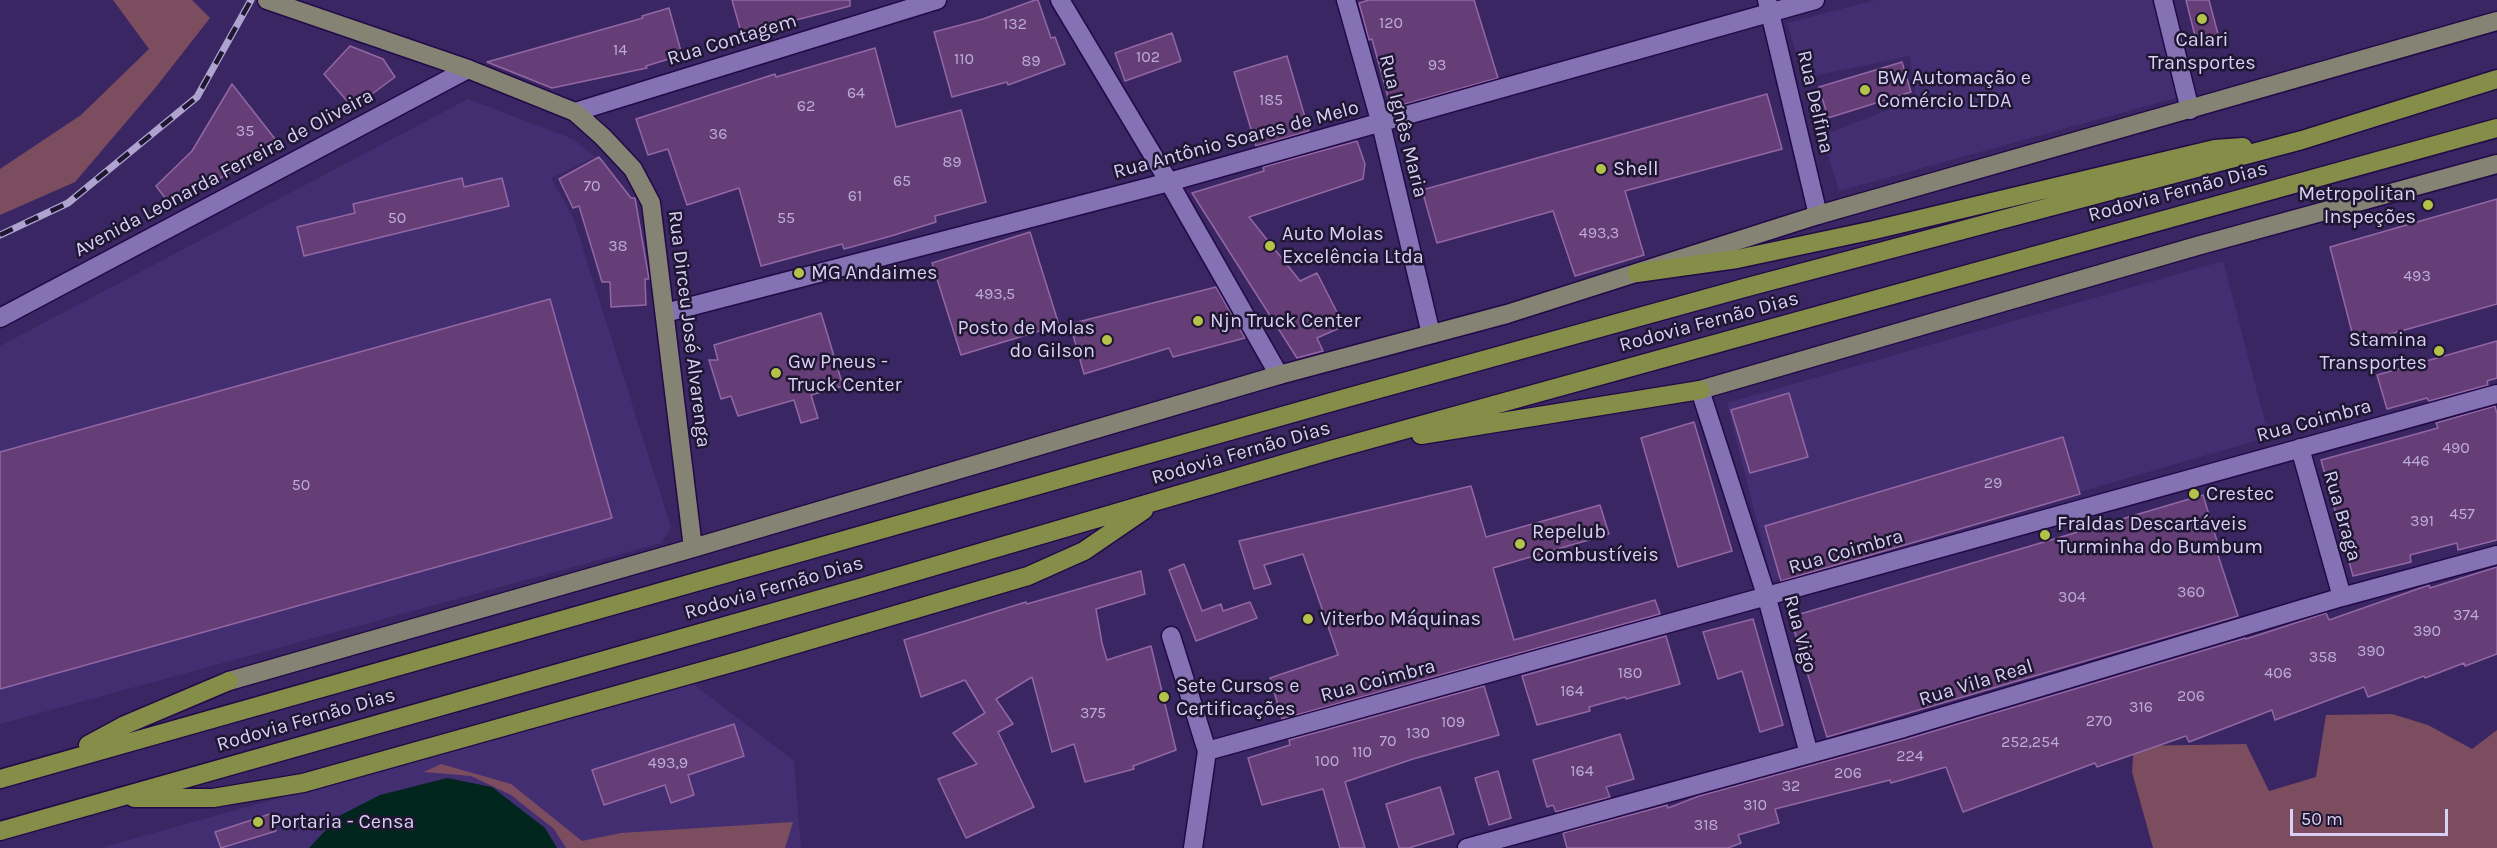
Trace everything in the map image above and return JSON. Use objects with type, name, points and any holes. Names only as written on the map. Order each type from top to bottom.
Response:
[{"type":"highway","name":"Rodovia Fernão Dias","points":[[0,777],[30,771],[1414,379],[1744,288],[2302,140],[2497,79]]},
{"type":"highway","name":"Rodovia Fernão Dias","points":[[0,831],[852,590],[1331,450],[2497,128]]},
{"type":"highway","points":[[1637,273],[1737,259],[1874,230],[2215,149],[2302,140]]},
{"type":"highway","points":[[1331,450],[1700,390]]},
{"type":"highway","points":[[111,798],[213,798],[303,783],[742,660],[1028,576],[1084,551],[1157,501]]},
{"type":"highway","points":[[72,758],[83,748],[125,725],[228,681]]},
{"type":"highway","points":[[0,838],[48,817]]},
{"type":"main road","name":"Rua Dirceu José Alvarenga","points":[[267,0],[301,5],[575,112],[633,169],[651,203],[693,548]]},
{"type":"main road","points":[[228,681],[693,548],[1279,375],[1507,314],[1818,215],[2497,21]]},
{"type":"main road","points":[[1700,390],[2197,246],[2497,164]]},
{"type":"street","name":"Rua Contagem","points":[[575,112],[937,0]]},
{"type":"street","points":[[1060,0],[1169,182],[1279,375]]},
{"type":"street","name":"Rua Ignês Maria","points":[[1346,0],[1381,124],[1431,334]]},
{"type":"street","name":"Rua Antônio Soares de Melo","points":[[665,313],[1169,182],[1381,124],[1769,6],[1815,0]]},
{"type":"street","points":[[2163,0],[2190,110]]},
{"type":"street","name":"Rua Delfina","points":[[1769,6],[1818,215]]},
{"type":"street","name":"Avenida Leonarda Ferreira de Oliveira","points":[[0,318],[468,69]]},
{"type":"street","name":"Rua Vigo","points":[[1700,390],[1767,598],[1809,754]]},
{"type":"street","name":"Rua Coimbra","points":[[1208,751],[2497,394]]},
{"type":"street","name":"Rua Braga","points":[[2300,448],[2342,597]]},
{"type":"street","name":"Rua Vila Real","points":[[1467,848],[1904,728],[2342,597],[2497,555]]},
{"type":"street","points":[[1171,636],[1208,751],[1192,848]]},
{"type":"shaded area","points":[[113,0],[192,0],[210,18],[156,87],[75,182],[0,215],[0,169],[81,115],[149,49]]},
{"type":"shaded area","points":[[1876,0],[2153,0],[2179,97],[1839,191],[1822,136],[1916,99],[1910,56],[1804,78],[1787,23]]},
{"type":"shaded area","points":[[468,99],[573,139],[595,157],[551,178],[573,217],[671,527],[661,543],[0,724],[0,346]]},
{"type":"shaded area","points":[[2223,261],[2269,437],[1772,581],[1727,403]]},
{"type":"shaded area","points":[[692,683],[794,761],[801,848],[100,848]]},
{"type":"shaded area","points":[[2392,714],[2428,725],[2472,749],[2497,730],[2497,848],[2153,848],[2132,772],[2134,746],[2246,744],[2269,791],[2316,777],[2326,715]]},
{"type":"shaded area","points":[[441,764],[511,784],[582,841],[621,833],[793,822],[785,848],[566,848],[554,829],[511,795],[471,776],[424,772]]},
{"type":"shaded area","points":[[447,778],[492,787],[545,828],[557,848],[309,848],[339,816],[380,795]]},
{"type":"building","points":[[732,0],[850,0],[850,6],[769,27],[770,32],[743,39]]},
{"type":"building","points":[[1038,0],[1051,38],[1055,37],[1065,64],[1008,85],[1007,82],[952,97],[934,32],[983,19]]},
{"type":"building","points":[[1369,0],[1474,0],[1498,78],[1391,108],[1372,39],[1369,40],[1359,3]]},
{"type":"building","name":"Calari Transportes","points":[[2186,0],[2209,0],[2219,38],[2197,44]]},
{"type":"building","points":[[669,8],[682,55],[646,66],[647,68],[552,88],[487,62],[643,18],[642,16]]},
{"type":"building","points":[[1172,33],[1181,61],[1125,81],[1115,53]]},
{"type":"building","points":[[350,46],[383,59],[395,77],[353,108],[324,74]]},
{"type":"building","points":[[875,48],[896,127],[961,110],[986,202],[935,216],[936,222],[891,236],[844,249],[842,244],[761,266],[739,188],[687,205],[668,149],[648,155],[636,119],[775,74],[776,77]]},
{"type":"building","points":[[1287,56],[1309,131],[1256,146],[1234,72]]},
{"type":"building","name":"BW Automação e Comércio LTDA","points":[[1902,62],[1911,92],[1828,118],[1819,87]]},
{"type":"building","points":[[232,84],[279,144],[217,180],[169,203],[156,186],[192,151]]},
{"type":"building","name":"Shell","points":[[1767,94],[1782,149],[1625,191],[1644,255],[1575,276],[1553,211],[1437,243],[1422,190]]},
{"type":"building","points":[[1357,141],[1365,164],[1363,179],[1249,217],[1300,281],[1317,273],[1344,326],[1317,338],[1323,351],[1297,358],[1192,193],[1264,171],[1263,167]]},
{"type":"building","points":[[599,157],[631,198],[635,198],[649,279],[645,279],[646,305],[611,307],[610,282],[602,282],[579,206],[573,208],[559,179]]},
{"type":"building","points":[[462,178],[464,187],[502,178],[509,206],[304,256],[297,227],[355,213],[353,204]]},
{"type":"building","points":[[2497,199],[2497,304],[2355,344],[2330,247]]},
{"type":"building","points":[[1030,232],[1059,325],[961,355],[932,263]]},
{"type":"building","points":[[1216,287],[1245,338],[1173,357],[1169,348],[1084,374],[1070,324]]},
{"type":"building","points":[[550,299],[612,518],[0,689],[0,452]]},
{"type":"building","name":"Gw Pneus - Truck Center","points":[[821,313],[843,386],[811,395],[818,418],[801,423],[794,400],[738,416],[731,396],[721,399],[709,360],[718,360],[714,345]]},
{"type":"building","points":[[2497,341],[2497,378],[2487,381],[2488,385],[2429,401],[2427,398],[2387,409],[2377,375]]},
{"type":"building","points":[[1789,393],[1808,457],[1750,473],[1731,410]]},
{"type":"building","points":[[2495,406],[2497,414],[2497,540],[2458,550],[2457,543],[2410,555],[2411,562],[2353,576],[2321,460],[2438,428],[2436,423]]},
{"type":"building","points":[[1694,422],[1732,551],[1678,567],[1641,438]]},
{"type":"building","points":[[2063,437],[2080,494],[1781,581],[1765,526]]},
{"type":"building","points":[[1471,486],[1486,537],[1600,505],[1609,534],[1493,568],[1514,640],[1655,600],[1660,614],[1282,719],[1270,678],[1338,655],[1303,554],[1264,565],[1271,584],[1254,589],[1239,541]]},
{"type":"building","points":[[2203,495],[2220,551],[2217,552],[2238,616],[1827,737],[1790,617]]},
{"type":"building","points":[[1184,564],[1202,611],[1221,604],[1223,611],[1250,602],[1257,618],[1196,641],[1169,570]]},
{"type":"building","points":[[2497,567],[2497,654],[2465,666],[2464,663],[2425,678],[2424,676],[2368,697],[2364,687],[2275,720],[2272,710],[2189,742],[2186,736],[2097,767],[2095,763],[1963,812],[1946,767],[1891,783],[1890,780],[1775,809],[1779,823],[1738,835],[1741,843],[1728,848],[1567,848],[1563,833],[1667,805],[1668,808],[1699,796],[1907,739],[2246,639],[2326,613],[2329,620],[2429,585],[2430,588]]},
{"type":"building","points":[[1141,571],[1145,594],[1096,609],[1102,643],[1107,660],[1151,646],[1176,750],[1133,766],[1134,769],[1085,782],[1074,744],[1052,752],[1032,677],[996,699],[1013,724],[998,732],[1034,807],[966,838],[938,779],[977,764],[953,733],[985,713],[965,680],[921,697],[904,640],[1026,602],[1027,604]]},
{"type":"building","points":[[1753,619],[1783,725],[1760,732],[1742,671],[1718,679],[1703,632]]},
{"type":"building","points":[[1666,636],[1680,684],[1589,707],[1590,711],[1537,725],[1522,676]]},
{"type":"building","points":[[1484,686],[1499,735],[1413,759],[1345,782],[1365,848],[1340,848],[1323,789],[1262,805],[1248,758],[1290,745],[1289,740]]},
{"type":"building","points":[[734,724],[744,756],[688,775],[694,795],[671,803],[665,785],[604,805],[592,770]]},
{"type":"building","points":[[1620,734],[1634,779],[1606,787],[1610,797],[1556,812],[1553,805],[1547,807],[1533,760]]},
{"type":"building","points":[[1498,771],[1511,818],[1489,825],[1475,778]]},
{"type":"building","points":[[1440,787],[1454,834],[1409,848],[1399,848],[1386,804]]},
{"type":"building","name":"Portaria - Censa","points":[[270,814],[276,831],[221,848],[215,832]]},
{"type":"railway","points":[[0,235],[68,203],[197,97],[251,0]]},
{"type":"place","name":"Calari Transportes","points":[[2202,19]]},
{"type":"place","name":"BW Automação e Comércio LTDA","points":[[1865,90]]},
{"type":"place","name":"Shell","points":[[1601,169]]},
{"type":"place","name":"Metropolitan Inspeções","points":[[2428,205]]},
{"type":"place","name":"Auto Molas Excelência Ltda","points":[[1270,246]]},
{"type":"place","name":"MG Andaimes","points":[[799,273]]},
{"type":"place","name":"Njn Truck Center","points":[[1198,321]]},
{"type":"place","name":"Posto de Molas do Gilson","points":[[1107,340]]},
{"type":"place","name":"Stamina Transportes","points":[[2439,351]]},
{"type":"place","name":"Gw Pneus - Truck Center","points":[[776,373]]},
{"type":"place","name":"Crestec","points":[[2194,494]]},
{"type":"place","name":"Fraldas Descartáveis Turminha do Bumbum","points":[[2045,535]]},
{"type":"place","name":"Repelub Combustíveis","points":[[1520,544]]},
{"type":"place","name":"Viterbo Máquinas","points":[[1308,619]]},
{"type":"place","name":"Sete Cursos e Certificações","points":[[1164,697]]},
{"type":"place","name":"Portaria - Censa","points":[[258,822]]}]
